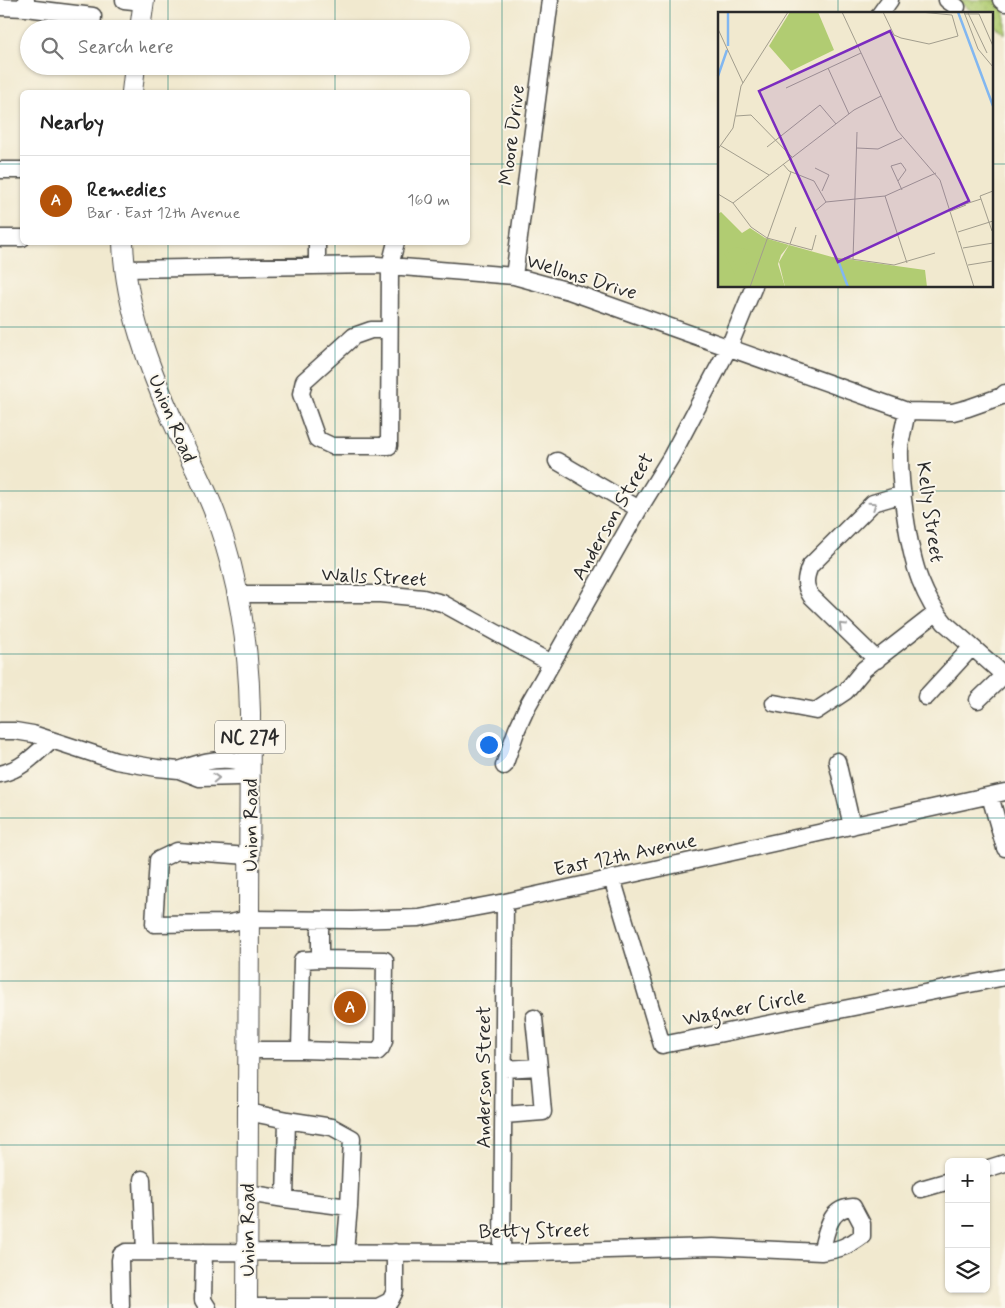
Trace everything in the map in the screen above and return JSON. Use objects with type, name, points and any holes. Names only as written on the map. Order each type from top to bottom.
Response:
[{"type":"main road","points":[[141,20],[144,1]]},
{"type":"main road","points":[[132,90],[134,75]]},
{"type":"main road","name":"Union Road","points":[[123,245],[134,311],[142,341],[169,412],[217,518],[238,594],[246,643],[249,672],[250,765],[247,1308]]},
{"type":"street","points":[[124,0],[144,1]]},
{"type":"street","name":"Moore Drive","points":[[514,276],[550,0]]},
{"type":"street","points":[[881,12],[890,0]]},
{"type":"street","points":[[1001,0],[1005,3]]},
{"type":"street","points":[[0,7],[26,4],[93,16],[93,20]]},
{"type":"street","points":[[0,170],[20,170]]},
{"type":"street","points":[[0,238],[20,238]]},
{"type":"street","points":[[317,266],[318,245]]},
{"type":"street","points":[[389,330],[371,330],[354,336],[304,381],[301,394],[317,439],[332,446],[389,446],[390,266],[395,245]]},
{"type":"street","name":"Wellons Drive","points":[[126,269],[390,266],[514,276],[569,291],[907,411],[954,412],[1002,396],[1005,392]]},
{"type":"street","name":"Anderson Street","points":[[504,766],[517,729],[551,663],[670,457],[728,347],[753,288]]},
{"type":"street","name":"Kelly Street","points":[[907,411],[900,448],[903,494],[911,548],[920,580],[936,613],[944,623],[1004,676]]},
{"type":"street","points":[[557,461],[639,509]]},
{"type":"street","points":[[870,665],[811,596],[806,587],[806,577],[810,566],[873,503],[903,494]]},
{"type":"street","name":"Walls Street","points":[[238,594],[380,594],[422,598],[442,603],[551,663]]},
{"type":"street","points":[[774,703],[816,711],[846,691],[870,665],[936,613]]},
{"type":"street","points":[[926,697],[971,648]]},
{"type":"street","points":[[978,700],[1004,676]]},
{"type":"street","points":[[0,731],[16,731],[116,760],[156,768],[179,770],[200,778],[238,777],[250,765]]},
{"type":"street","points":[[0,774],[18,768],[28,762],[51,740]]},
{"type":"street","points":[[837,761],[852,826]]},
{"type":"street","points":[[998,794],[1005,848]]},
{"type":"street","name":"East 12th Avenue","points":[[250,856],[177,851],[158,860],[154,924],[229,923],[249,919],[405,919],[505,902],[998,794]]},
{"type":"street","name":"Wagner Circle","points":[[612,878],[662,1045],[1005,977]]},
{"type":"street","name":"Anderson Street","points":[[502,1252],[505,902]]},
{"type":"street","points":[[320,920],[320,959]]},
{"type":"street","points":[[248,1050],[377,1052],[382,1048],[384,1042],[385,960],[302,960],[300,1050]]},
{"type":"street","points":[[504,1115],[544,1112],[534,1018]]},
{"type":"street","points":[[504,1069],[539,1067]]},
{"type":"street","points":[[248,1112],[332,1127],[352,1138],[345,1252]]},
{"type":"street","points":[[285,1199],[286,1120]]},
{"type":"street","points":[[990,1168],[1005,1163]]},
{"type":"street","points":[[142,1179],[145,1252]]},
{"type":"street","points":[[921,1190],[945,1182]]},
{"type":"street","points":[[247,1193],[349,1207]]},
{"type":"street","name":"Betty Street","points":[[121,1306],[121,1255],[126,1252],[502,1252],[713,1247],[821,1252]]},
{"type":"street","points":[[204,1252],[203,1300],[208,1308]]},
{"type":"street","points":[[247,1308],[378,1307],[390,1301],[395,1291],[395,1252]]},
{"type":"green space","points":[[956,0],[1005,0],[1005,34],[992,25],[992,12],[973,12]]},
{"type":"place","name":"Remedies","points":[[350,1007]]}]
